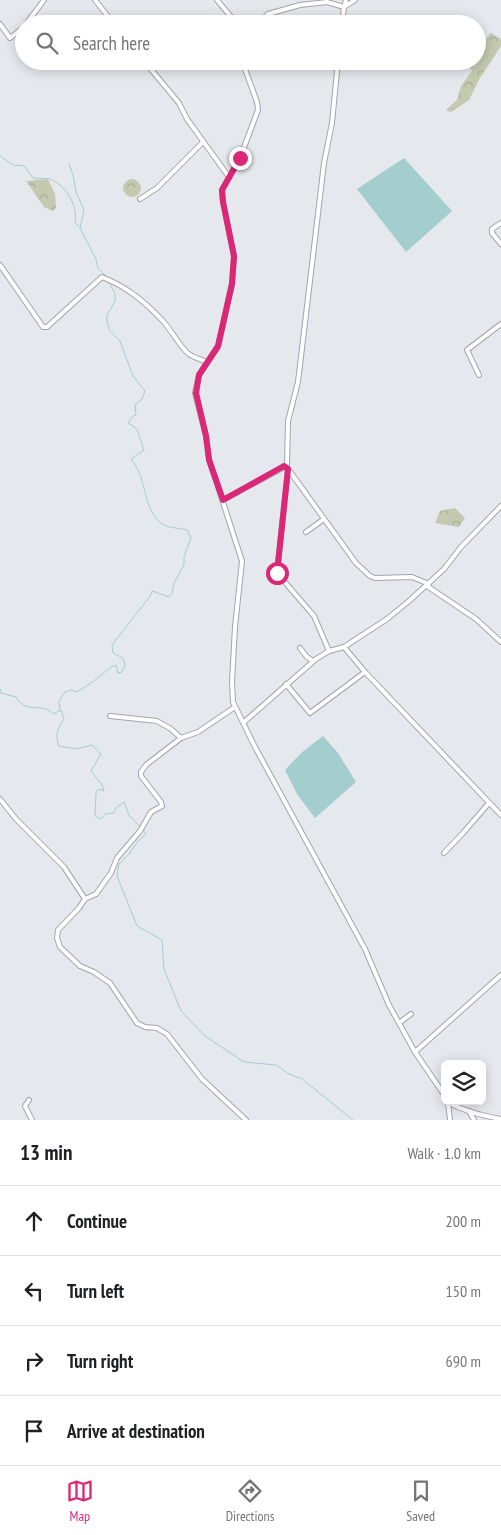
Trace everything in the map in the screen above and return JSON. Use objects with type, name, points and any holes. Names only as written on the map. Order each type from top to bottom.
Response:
[{"type":"street","points":[[33,15],[44,0]]},
{"type":"street","points":[[95,0],[107,15]]},
{"type":"street","points":[[217,0],[230,15]]},
{"type":"street","points":[[343,15],[346,0]]},
{"type":"street","points":[[267,15],[300,5],[328,2],[344,7],[355,0]]},
{"type":"street","points":[[0,24],[10,38],[15,34]]},
{"type":"street","points":[[152,70],[179,103],[187,119],[229,176]]},
{"type":"street","points":[[246,70],[258,102],[258,110],[240,158],[222,190],[234,256],[232,284],[218,346],[199,375],[196,393],[206,436],[209,460],[242,561],[235,627],[232,682],[235,707],[365,949],[389,1005],[415,1052],[441,1090]]},
{"type":"street","points":[[329,651],[314,616],[277,573],[286,468],[288,465],[288,421],[298,382],[324,162],[332,123],[337,70]]},
{"type":"street","points":[[140,199],[157,188],[203,142]]},
{"type":"street","points":[[501,223],[492,229],[492,233],[501,244]]},
{"type":"street","points":[[0,265],[43,327],[47,327],[102,277],[120,284],[144,303],[163,321],[184,350],[207,362]]},
{"type":"street","points":[[478,375],[467,350],[501,324]]},
{"type":"street","points":[[223,500],[286,468]]},
{"type":"street","points":[[286,468],[356,563],[370,576],[375,578],[412,577],[428,585],[476,619],[501,642]]},
{"type":"street","points":[[243,723],[313,661],[329,651],[344,647],[387,618],[428,585],[501,506]]},
{"type":"street","points":[[306,532],[324,519]]},
{"type":"street","points":[[344,647],[365,672],[501,816]]},
{"type":"street","points":[[300,648],[313,661]]},
{"type":"street","points":[[286,684],[310,713],[365,672]]},
{"type":"street","points":[[235,707],[198,732],[181,738],[146,765],[141,772],[141,777],[161,802],[162,806],[151,812],[140,831],[117,858],[111,873],[96,894],[85,899],[58,930],[57,938],[60,947],[80,966],[94,972],[110,983],[137,1023],[146,1027],[157,1028],[166,1034],[202,1079],[246,1120]]},
{"type":"street","points":[[110,716],[157,721],[171,728],[181,738]]},
{"type":"street","points":[[0,799],[16,819],[64,867],[85,899]]},
{"type":"street","points":[[444,853],[489,803]]},
{"type":"street","points":[[415,1052],[501,975]]},
{"type":"street","points":[[399,1023],[411,1014]]},
{"type":"street","points":[[29,1100],[25,1106],[32,1120]]},
{"type":"street","points":[[448,1105],[450,1120]]},
{"type":"street","points":[[453,1105],[488,1117],[501,1119]]},
{"type":"street","points":[[469,1110],[474,1120]]},
{"type":"green space","points":[[491,33],[501,39],[501,46],[486,69],[486,39]]},
{"type":"green space","points":[[485,70],[469,100],[451,112],[446,110],[457,100],[461,86],[472,71]]},
{"type":"green space","points":[[48,179],[55,194],[56,208],[53,211],[44,207],[26,181]]},
{"type":"green space","points":[[132,179],[138,182],[141,188],[138,194],[132,197],[126,194],[123,188],[126,182]]},
{"type":"green space","points":[[455,508],[465,518],[459,527],[435,523],[440,511]]},
{"type":"water","points":[[404,158],[452,211],[406,252],[357,189]]},
{"type":"water","points":[[323,736],[338,753],[356,782],[315,818],[297,794],[285,770],[301,753]]},
{"type":"waterway","points":[[0,156],[13,165],[24,166],[33,178],[50,179],[61,186],[73,203],[75,222],[79,227]]},
{"type":"waterway","points":[[69,164],[76,192],[84,210],[80,228],[96,259],[98,268],[106,276]]},
{"type":"waterway","points":[[60,711],[59,701],[65,692],[71,690],[77,692],[116,665],[118,673],[122,672],[125,665],[123,658],[113,653],[112,645],[151,595],[152,591],[169,597],[172,594],[174,583],[184,565],[184,557],[191,538],[187,530],[166,526],[157,519],[148,503],[140,476],[131,459],[144,450],[137,429],[128,423],[136,415],[135,405],[142,399],[145,391],[133,376],[120,341],[110,331],[107,322],[107,315],[115,301],[115,294],[109,282]]},
{"type":"waterway","points":[[0,689],[1,693],[16,697],[26,706],[46,709],[53,714],[61,710],[64,719],[57,732],[59,746],[76,749],[92,745],[101,754],[91,771],[102,785],[104,791],[99,789],[96,793],[95,816],[101,819],[105,814],[114,813],[116,808],[124,802],[129,815],[140,827]]},
{"type":"waterway","points":[[143,830],[146,834],[119,864],[117,876],[137,926],[162,940],[164,969],[181,1011],[205,1036],[244,1062],[276,1065],[289,1074],[302,1079],[353,1120]]},
{"type":"route","points":[[240,158],[222,190],[227,226],[234,256],[232,284],[218,346],[199,375],[196,393],[206,436],[209,460],[223,500],[284,466],[288,469],[277,573]]}]
